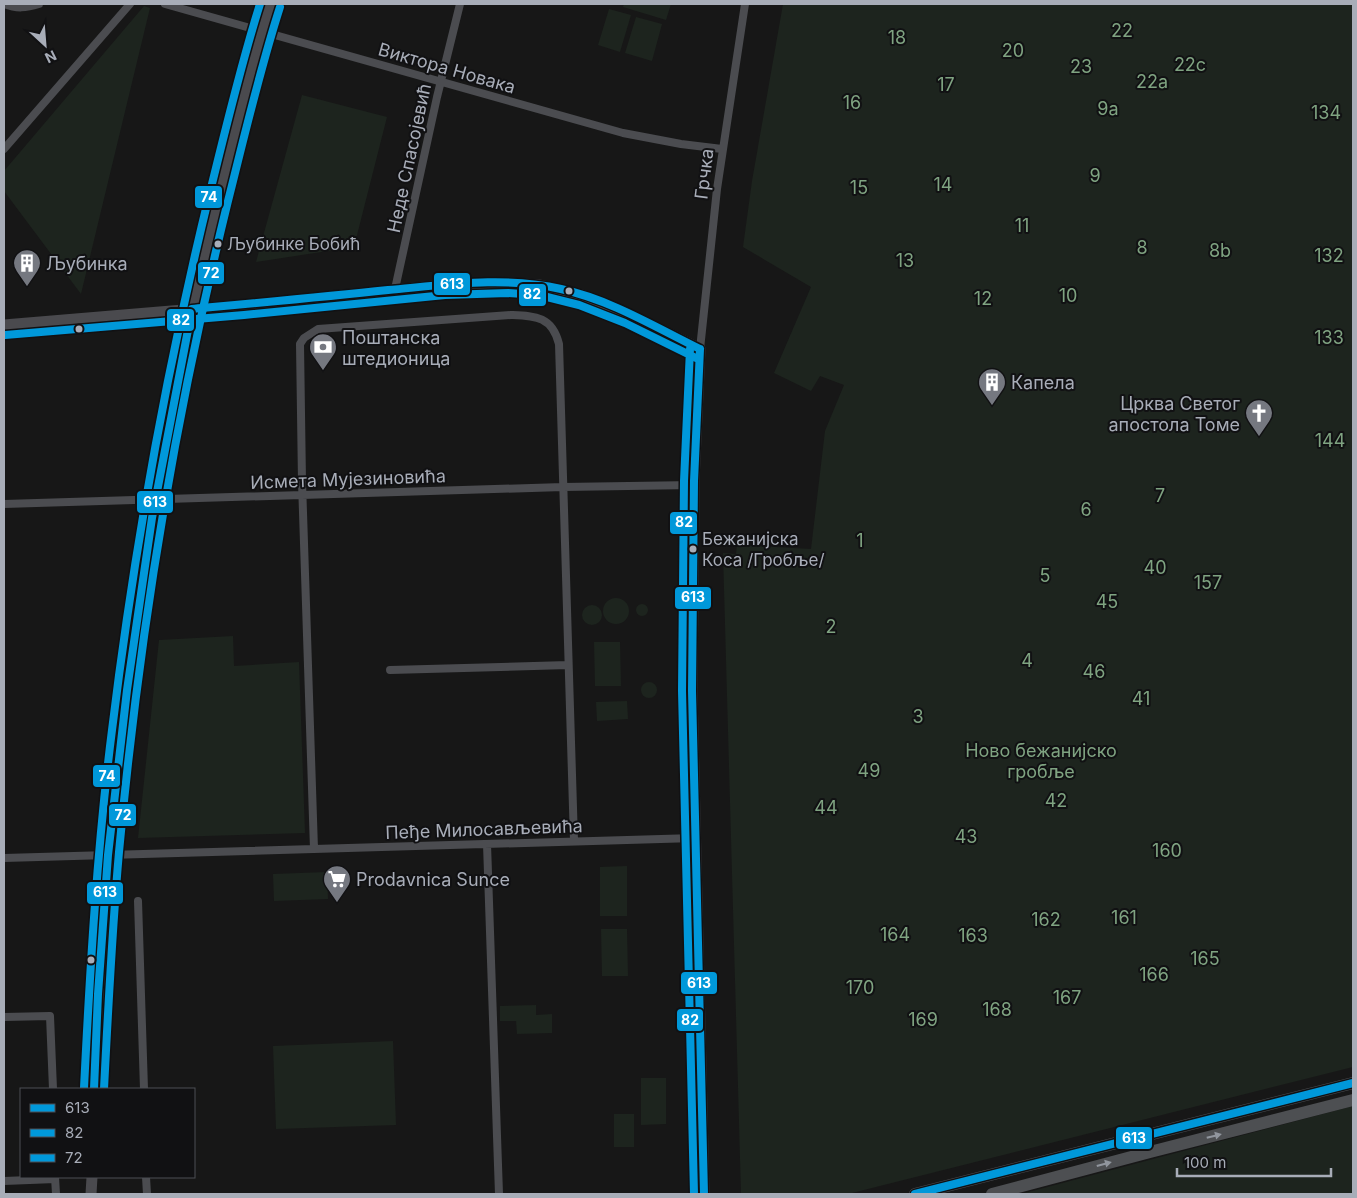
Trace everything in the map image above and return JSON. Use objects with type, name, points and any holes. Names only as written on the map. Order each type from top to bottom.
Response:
[{"type":"main road","points":[[94,1088],[98,994],[108,855],[128,690],[156,499],[192,309],[216,204],[270,4]]},
{"type":"main road","points":[[4,325],[395,289],[484,283],[540,285],[559,288],[604,303],[700,349],[694,485],[692,691],[704,1194]]},
{"type":"main road","points":[[915,1194],[1353,1083]]},
{"type":"main road","points":[[992,1194],[1353,1100]]},
{"type":"main road","points":[[1146,1136],[1150,1152]]},
{"type":"main road","points":[[91,1194],[92,1178]]},
{"type":"street","points":[[4,4],[16,8],[39,4]]},
{"type":"street","points":[[4,149],[130,4]]},
{"type":"street","name":"Виктора Новака","points":[[165,4],[623,133],[674,143],[722,149]]},
{"type":"street","name":"Неде Спасојевић","points":[[395,289],[460,4]]},
{"type":"street","name":"Грчка","points":[[700,349],[722,149],[745,4]]},
{"type":"street","points":[[314,849],[300,344],[304,338],[318,329],[510,315],[539,318],[551,325],[559,344],[574,841]]},
{"type":"street","name":"Исмета Мујезиновића","points":[[4,504],[563,486],[694,485]]},
{"type":"street","points":[[390,670],[568,665]]},
{"type":"street","name":"Пеђе Милосављевића","points":[[4,858],[695,838]]},
{"type":"street","points":[[487,844],[499,1194]]},
{"type":"street","points":[[138,901],[144,1088]]},
{"type":"street","points":[[4,1018],[50,1016],[53,1088]]},
{"type":"street","points":[[4,1181],[55,1178],[56,1194]]},
{"type":"street","points":[[146,1178],[147,1194]]},
{"type":"green space","points":[[624,4],[671,4],[666,20],[623,7]]},
{"type":"green space","name":"Ново бежанијско гробље","points":[[783,4],[1353,4],[1353,1067],[848,1194],[741,1194],[723,553],[736,554],[737,545],[811,549],[825,431],[844,385],[820,376],[811,391],[774,373],[811,287],[743,247],[752,181]]},
{"type":"green space","points":[[144,6],[150,8],[81,294],[4,191],[4,171]]},
{"type":"green space","points":[[609,9],[631,15],[620,52],[598,45]]},
{"type":"green space","points":[[636,17],[662,24],[652,61],[625,53]]},
{"type":"green space","points":[[302,95],[387,117],[354,247],[256,262]]},
{"type":"green space","points":[[616,598],[625,602],[629,611],[625,620],[616,624],[607,620],[603,611],[607,602]]},
{"type":"green space","points":[[640,604],[644,604],[648,610],[644,616],[640,616],[636,612],[636,608]]},
{"type":"green space","points":[[592,605],[599,608],[602,615],[599,622],[592,625],[585,622],[582,615],[585,608]]},
{"type":"green space","points":[[233,636],[234,666],[299,662],[305,833],[138,838],[159,640]]},
{"type":"green space","points":[[594,642],[620,642],[621,686],[595,686]]},
{"type":"green space","points":[[649,682],[657,690],[649,698],[641,690]]},
{"type":"green space","points":[[627,701],[628,719],[597,721],[596,702]]},
{"type":"green space","points":[[627,866],[627,916],[600,916],[600,867]]},
{"type":"green space","points":[[327,872],[328,899],[274,901],[273,874]]},
{"type":"green space","points":[[601,929],[627,929],[628,976],[602,976]]},
{"type":"green space","points":[[536,1005],[536,1015],[552,1014],[552,1033],[517,1034],[516,1021],[500,1021],[500,1006]]},
{"type":"green space","points":[[393,1041],[396,1125],[276,1129],[273,1046]]},
{"type":"green space","points":[[641,1078],[666,1078],[666,1124],[641,1125]]},
{"type":"green space","points":[[1353,1106],[1353,1194],[1021,1194]]},
{"type":"green space","points":[[614,1114],[634,1114],[634,1147],[614,1147]]},
{"type":"transit line","name":"74","points":[[84,1088],[102,819],[130,595],[165,395],[193,262],[233,100],[260,4]]},
{"type":"transit line","name":"72","points":[[104,1088],[114,911],[127,770],[148,607],[161,526],[175,445],[208,285],[252,105],[280,7]]},
{"type":"transit line","name":"613","points":[[192,309],[453,284],[518,283],[561,289],[597,300],[700,349]]},
{"type":"transit line","name":"82","points":[[5,335],[244,315],[445,295],[508,293],[539,295],[579,305],[625,323],[696,358]]},
{"type":"transit line","name":"613","points":[[94,1088],[98,994],[108,855],[127,690],[152,518],[192,309]]},
{"type":"transit line","name":"82","points":[[690,349],[684,481],[682,691],[694,1194]]},
{"type":"transit line","name":"613","points":[[700,349],[694,481],[692,691],[704,1194]]},
{"type":"transit line","name":"613","points":[[915,1194],[1353,1083]]},
{"type":"place","name":"Љубинке Бобић","points":[[218,244]]},
{"type":"place","name":"Љубинка","points":[[27,287]]},
{"type":"place","name":"Поштанска штедионица","points":[[323,371]]},
{"type":"place","name":"Капела","points":[[992,406]]},
{"type":"place","name":"Црква Светог апостола Томе","points":[[1259,437]]},
{"type":"place","name":"Бежанијска Коса /Гробље/","points":[[693,549]]},
{"type":"place","name":"Prodavnica Sunce","points":[[337,903]]},
{"type":"park label","name":"22","points":[[1122,30]]},
{"type":"park label","name":"18","points":[[897,37]]},
{"type":"park label","name":"20","points":[[1013,50]]},
{"type":"park label","name":"22c","points":[[1190,64]]},
{"type":"park label","name":"23","points":[[1081,66]]},
{"type":"park label","name":"22a","points":[[1152,81]]},
{"type":"park label","name":"17","points":[[946,84]]},
{"type":"park label","name":"16","points":[[852,102]]},
{"type":"park label","name":"9a","points":[[1108,108]]},
{"type":"park label","name":"134","points":[[1326,112]]},
{"type":"park label","name":"9","points":[[1095,175]]},
{"type":"park label","name":"14","points":[[943,184]]},
{"type":"park label","name":"15","points":[[859,187]]},
{"type":"park label","name":"11","points":[[1022,225]]},
{"type":"park label","name":"8","points":[[1142,247]]},
{"type":"park label","name":"8b","points":[[1220,250]]},
{"type":"park label","name":"132","points":[[1329,255]]},
{"type":"park label","name":"13","points":[[905,260]]},
{"type":"park label","name":"10","points":[[1068,295]]},
{"type":"park label","name":"12","points":[[983,298]]},
{"type":"park label","name":"133","points":[[1329,337]]},
{"type":"park label","name":"144","points":[[1330,440]]},
{"type":"park label","name":"7","points":[[1160,495]]},
{"type":"park label","name":"6","points":[[1086,509]]},
{"type":"park label","name":"1","points":[[860,540]]},
{"type":"park label","name":"40","points":[[1155,567]]},
{"type":"park label","name":"5","points":[[1045,575]]},
{"type":"park label","name":"157","points":[[1208,582]]},
{"type":"park label","name":"45","points":[[1107,601]]},
{"type":"park label","name":"2","points":[[831,626]]},
{"type":"park label","name":"4","points":[[1027,660]]},
{"type":"park label","name":"46","points":[[1094,671]]},
{"type":"park label","name":"41","points":[[1141,698]]},
{"type":"park label","name":"3","points":[[918,716]]},
{"type":"park label","name":"49","points":[[869,770]]},
{"type":"park label","name":"42","points":[[1056,800]]},
{"type":"park label","name":"44","points":[[826,807]]},
{"type":"park label","name":"43","points":[[966,836]]},
{"type":"park label","name":"160","points":[[1167,850]]},
{"type":"park label","name":"161","points":[[1124,917]]},
{"type":"park label","name":"162","points":[[1046,919]]},
{"type":"park label","name":"164","points":[[895,934]]},
{"type":"park label","name":"163","points":[[973,935]]},
{"type":"park label","name":"165","points":[[1205,958]]},
{"type":"park label","name":"166","points":[[1154,974]]},
{"type":"park label","name":"170","points":[[860,987]]},
{"type":"park label","name":"167","points":[[1067,997]]},
{"type":"park label","name":"168","points":[[997,1009]]},
{"type":"park label","name":"169","points":[[923,1019]]}]
